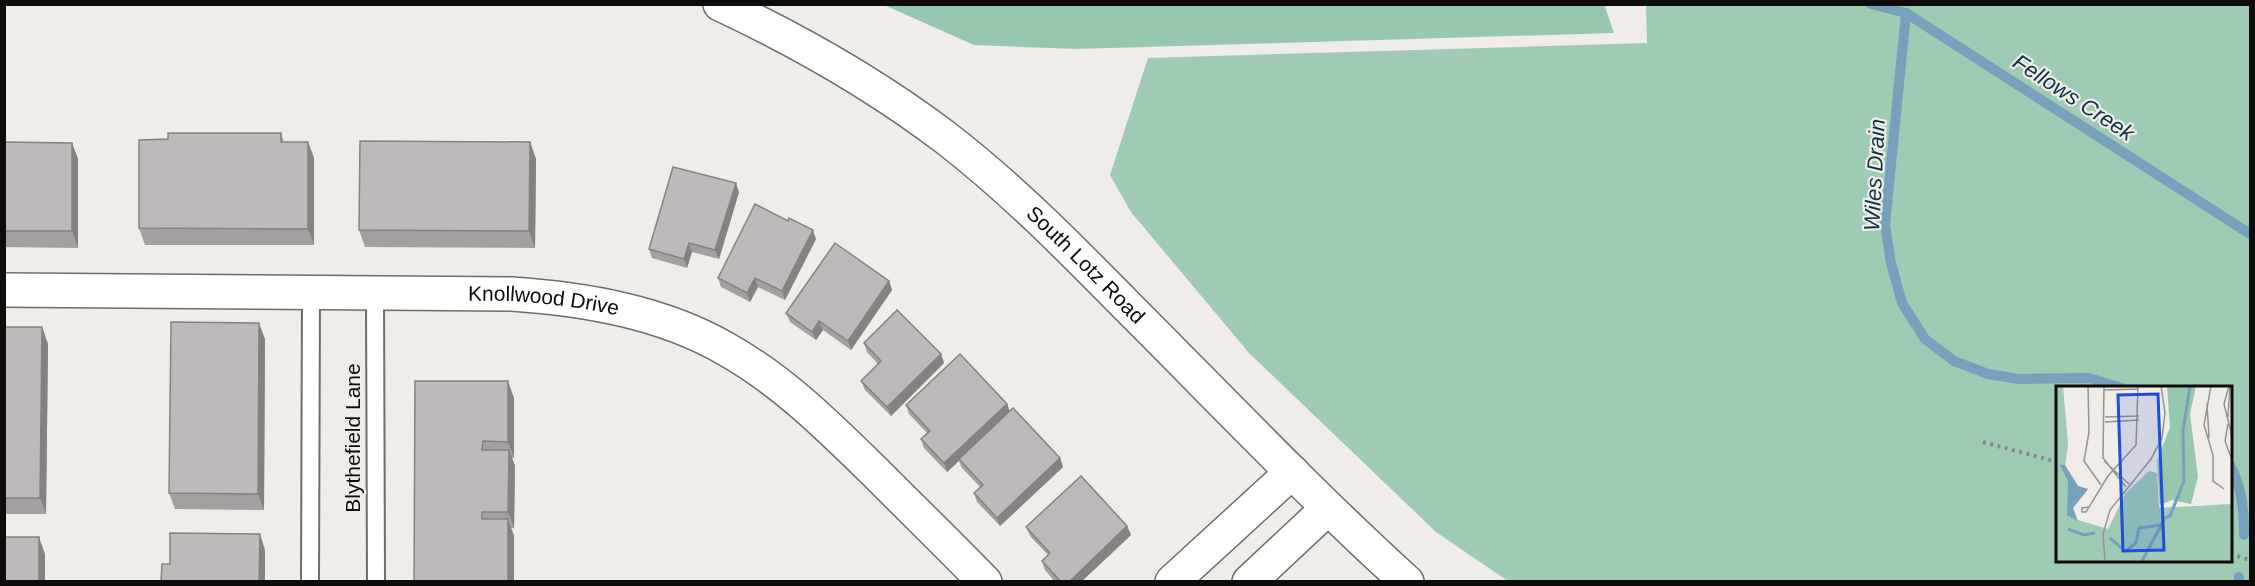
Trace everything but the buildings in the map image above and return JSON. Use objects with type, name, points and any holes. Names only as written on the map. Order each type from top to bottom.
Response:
[{"type":"street","name":"South Lotz Road","points":[[720,4],[763,24],[857,76],[945,137],[989,173],[1084,262],[1328,508],[1407,582]]},
{"type":"street","name":"Knollwood Drive","points":[[4,290],[512,294],[571,300],[632,312],[690,332],[724,347],[757,367],[830,428],[985,582]]},
{"type":"street","points":[[1172,582],[1292,472]]},
{"type":"street","points":[[1249,582],[1328,508]]},
{"type":"lane","name":"Blythefield Lane","points":[[310,294],[310,582]]},
{"type":"lane","name":"Blythefield Lane","points":[[375,294],[375,582]]},
{"type":"path","points":[[1983,442],[2056,462]]},
{"type":"path","points":[[2231,555],[2250,560]]},
{"type":"green space","points":[[1604,4],[1614,33],[1077,49],[974,45],[884,5]]},
{"type":"green space","points":[[1646,5],[2250,5],[2250,581],[1508,581],[1436,532],[1249,353],[1131,212],[1110,175],[1148,58],[1647,43]]},
{"type":"waterway","name":"Fellows Creek","points":[[1871,4],[1906,13],[2250,234]]},
{"type":"waterway","name":"Wiles Drain","points":[[1906,13],[1885,225],[1891,263],[1902,303],[1925,339],[1954,361],[1988,374],[2019,379],[2089,378],[2115,386]]},
{"type":"waterway","name":"Wiles Drain","points":[[2231,467],[2242,499],[2244,535]]},
{"type":"waterway","name":"Wiles Drain","points":[[2239,577],[2239,582]]}]
